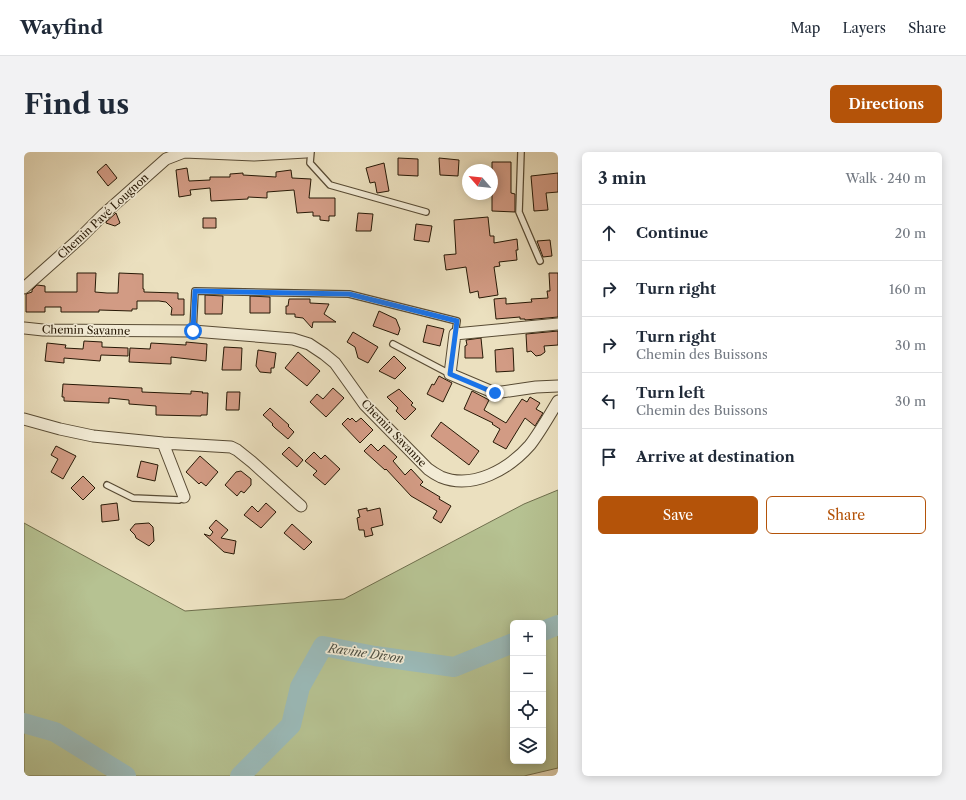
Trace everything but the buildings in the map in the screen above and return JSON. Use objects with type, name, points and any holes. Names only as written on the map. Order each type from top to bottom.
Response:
[{"type":"street","name":"Chemin Pavé Lougnon","points":[[24,288],[166,159],[184,152],[225,152],[254,155],[306,152]]},
{"type":"street","points":[[558,324],[455,334],[450,374],[495,393],[536,387],[558,386]]},
{"type":"street","name":"Chemin Savanne","points":[[24,328],[44,330],[193,331],[293,339],[309,344],[334,363],[364,405],[428,469],[440,477],[452,480],[471,482],[501,469],[517,459],[530,444],[558,401]]},
{"type":"street","points":[[24,419],[93,436],[163,443],[231,447],[238,450],[301,506]]},
{"type":"street","points":[[163,443],[184,497]]},
{"type":"lane","points":[[311,152],[310,163],[330,185],[426,212]]},
{"type":"lane","points":[[521,152],[519,212],[540,261]]},
{"type":"lane","points":[[193,331],[195,291],[349,294],[457,321],[455,334]]},
{"type":"lane","points":[[393,344],[450,374]]},
{"type":"lane","points":[[107,485],[133,498],[179,500],[184,497]]},
{"type":"green space","points":[[558,490],[558,768],[524,776],[24,776],[24,523],[185,611],[344,599],[524,504]]},
{"type":"waterway","name":"Ravine Divon","points":[[546,630],[558,625]]},
{"type":"waterway","name":"Ravine Divon","points":[[240,776],[291,725],[300,687],[323,646],[375,656],[454,667],[510,644]]},
{"type":"waterway","name":"Ravine Divon","points":[[24,723],[55,732],[126,776]]},
{"type":"route","points":[[193,331],[195,291],[349,294],[457,321],[450,374],[495,393]]}]
